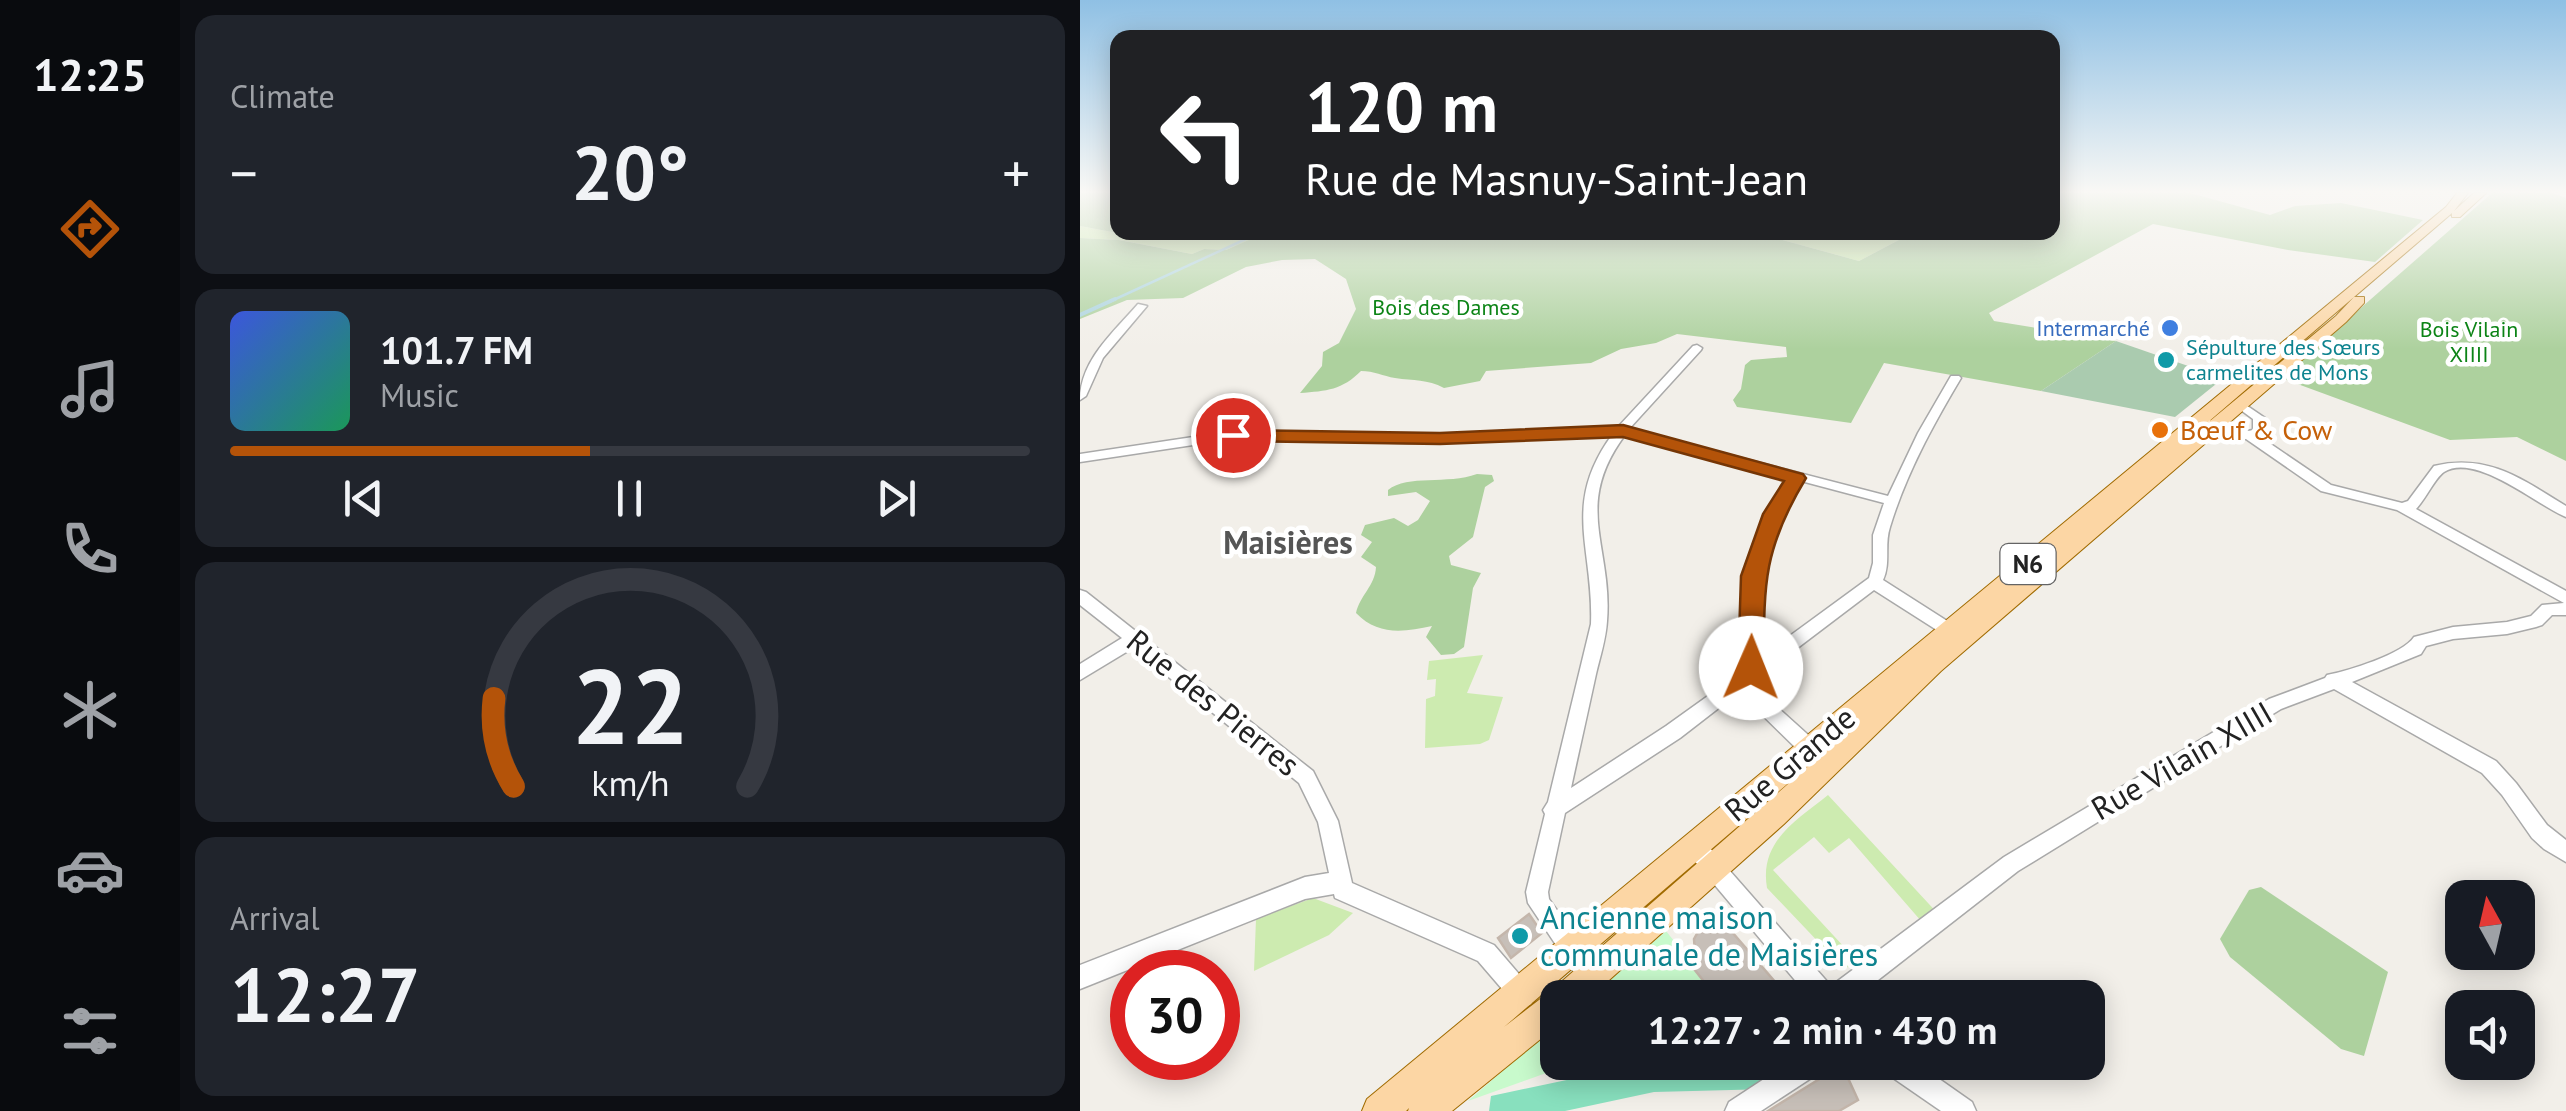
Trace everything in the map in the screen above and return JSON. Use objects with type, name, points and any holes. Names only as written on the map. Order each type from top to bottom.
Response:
[{"type":"main road","name":"Rue Grande","points":[[1379,1111],[1571,949],[1704,857],[1933,666],[2408,245]]},
{"type":"main road","name":"Rue Grande","points":[[1585,980],[1809,748],[2206,423],[2240,405],[2422,245]]},
{"type":"main road","name":"Rue Grande","points":[[1437,1107],[1540,1019]]},
{"type":"street","points":[[1080,396],[1098,356],[1142,306]]},
{"type":"street","points":[[1590,976],[1539,902],[1537,892],[1599,624],[1600,584],[1590,496],[1604,456],[1697,348]]},
{"type":"street","points":[[1554,810],[1745,680],[1837,606],[1874,582],[1880,570],[1879,538],[1892,501],[1915,448],[1955,378]]},
{"type":"street","points":[[2240,405],[2261,422],[2259,432],[2250,436]]},
{"type":"street","points":[[2206,423],[2250,436],[2326,488],[2402,508],[2566,598]]},
{"type":"street","points":[[1080,458],[1233,435],[1440,438],[1623,431],[1892,501]]},
{"type":"street","points":[[2402,508],[2413,505],[2438,469],[2458,465],[2495,472],[2564,519]]},
{"type":"street","points":[[1745,680],[1754,657],[1752,576],[1774,514],[1796,478]]},
{"type":"street","points":[[1874,582],[1950,630]]},
{"type":"street","name":"Rue des Pierres","points":[[1080,596],[1306,777],[1328,821],[1340,882]]},
{"type":"street","name":"Rue Vilain XIIII","points":[[1859,980],[2011,864],[2275,704],[2401,655],[2420,642],[2453,633],[2507,628],[2536,621],[2548,609],[2566,609]]},
{"type":"street","points":[[1080,674],[1132,640]]},
{"type":"street","points":[[1745,680],[1758,700],[1809,748]]},
{"type":"street","points":[[2334,680],[2489,767],[2504,780],[2528,823],[2566,852]]},
{"type":"street","points":[[1704,857],[1810,980]]},
{"type":"street","points":[[1080,978],[1305,888],[1340,882],[1352,897],[1486,953],[1520,992],[1540,1001]]},
{"type":"street","points":[[1738,1111],[1785,1080]]},
{"type":"street","points":[[1918,1080],[1963,1111]]},
{"type":"green space","name":"Bois des Dames","points":[[1080,245],[1144,245],[1192,254],[1238,245],[1801,245],[1859,261],[1890,245],[2115,245],[1989,313],[1994,321],[2116,341],[2041,391],[1884,363],[1851,423],[1737,407],[1733,400],[1741,389],[1745,365],[1751,360],[1787,357],[1786,347],[1677,334],[1656,343],[1621,349],[1591,363],[1486,371],[1480,381],[1444,388],[1361,371],[1333,388],[1300,393],[1322,366],[1323,352],[1339,343],[1356,309],[1346,279],[1315,259],[1246,267],[1183,298],[1127,300],[1080,319]]},
{"type":"green space","points":[[1144,245],[1238,245],[1192,254]]},
{"type":"green space","points":[[1801,245],[1890,245],[1859,261]]},
{"type":"green space","name":"Bois des Dames","points":[[2261,245],[2395,245],[2375,262]]},
{"type":"green space","name":"Bois Vilain XIIII","points":[[2433,245],[2566,245],[2566,461],[2517,437],[2450,440],[2281,378]]},
{"type":"green space","points":[[2116,341],[2221,380],[2175,417],[2041,391]]},
{"type":"green space","points":[[1492,475],[1494,481],[1485,487],[1473,537],[1449,556],[1451,565],[1481,573],[1473,588],[1464,647],[1454,654],[1441,655],[1426,637],[1432,626],[1392,630],[1364,620],[1356,613],[1376,567],[1361,557],[1372,542],[1361,535],[1365,525],[1394,518],[1408,526],[1418,520],[1430,501],[1416,492],[1388,496],[1388,490],[1406,482]]},
{"type":"green space","points":[[1483,655],[1467,693],[1503,697],[1489,740],[1425,748],[1426,699],[1435,696],[1436,679],[1427,680],[1429,661]]},
{"type":"green space","points":[[1828,795],[1941,917],[1928,929],[1849,838],[1829,853],[1814,837],[1773,870],[1858,962],[1844,969],[1767,888],[1766,872],[1774,845],[1793,823]]},
{"type":"green space","points":[[2261,887],[2388,972],[2364,1056],[2341,1049],[2230,957],[2220,939],[2249,890]]},
{"type":"green space","points":[[1313,898],[1353,913],[1329,935],[1254,971],[1256,919]]},
{"type":"green space","points":[[1666,931],[1705,980],[1610,980]]},
{"type":"green space","points":[[1540,1039],[1540,1075],[1468,1101]]},
{"type":"green space","points":[[1567,1080],[1769,1080],[1770,1089],[1654,1092],[1565,1111],[1489,1111],[1491,1096]]},
{"type":"building","name":"Ancienne maison communale de Maisières","points":[[1529,914],[1542,933],[1511,958],[1498,938]]},
{"type":"building","points":[[1726,925],[1773,980],[1703,980],[1687,960],[1695,952],[1694,939],[1698,932],[1719,932]]},
{"type":"building","points":[[1818,1080],[1849,1080],[1858,1100],[1839,1111],[1768,1111]]},
{"type":"waterway","points":[[1109,302],[1233,245]]},
{"type":"waterway","points":[[1080,315],[1115,299]]},
{"type":"place","name":"Intermarché","points":[[2170,328]]},
{"type":"place","name":"Sépulture des Sœurs carmelites de Mons","points":[[2166,360]]},
{"type":"place","name":"Bœuf & Cow","points":[[2160,430]]},
{"type":"place","name":"Ancienne maison communale de Maisières","points":[[1520,936]]},
{"type":"district","name":"Maisières","points":[[1288,543]]},
{"type":"route","points":[[1233,435],[1409,439],[1623,431],[1796,478],[1774,514],[1752,576],[1751,668]]}]
